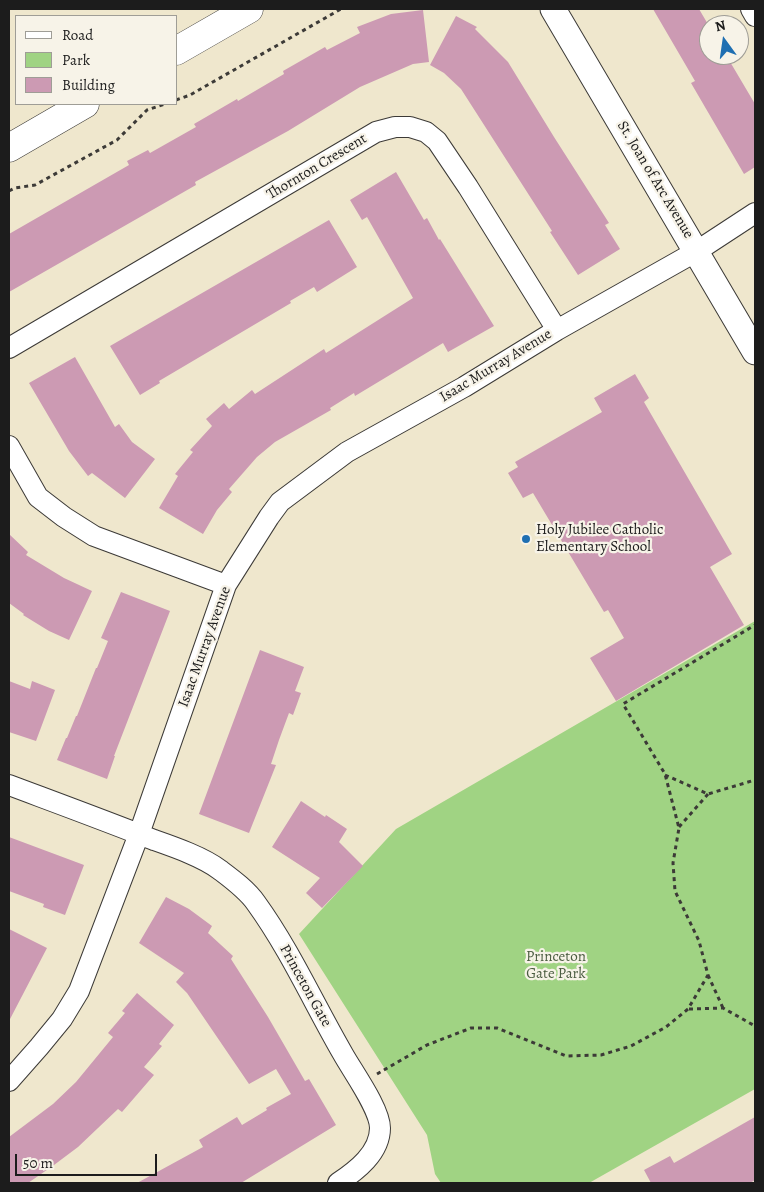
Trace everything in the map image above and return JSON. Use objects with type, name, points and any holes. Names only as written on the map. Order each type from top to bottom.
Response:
[{"type":"main road","points":[[178,50],[248,9]]},
{"type":"main road","points":[[9,148],[83,105]]},
{"type":"street","name":"St. Joan of Arc Avenue","points":[[553,9],[755,352]]},
{"type":"street","points":[[751,9],[755,16]]},
{"type":"street","name":"Thornton Crescent","points":[[9,348],[376,132],[396,127],[410,127],[426,132],[437,141],[468,187],[557,330]]},
{"type":"street","name":"Isaac Murray Avenue","points":[[9,1080],[62,1018],[79,991],[140,834],[226,585],[268,517],[280,502],[347,452],[464,387],[557,330],[697,251],[755,213]]},
{"type":"street","points":[[9,446],[38,496],[64,517],[94,536],[226,585]]},
{"type":"street","name":"Princeton Gate","points":[[9,785],[181,850],[218,868],[254,901],[287,954],[361,1083],[371,1102],[380,1127],[378,1142],[367,1159],[338,1183]]},
{"type":"path","points":[[178,99],[190,95],[341,9]]},
{"type":"path","points":[[9,191],[14,188],[35,185],[117,140],[147,110],[162,105]]},
{"type":"path","points":[[723,1008],[708,975],[700,941],[675,891],[673,863],[679,828],[664,774],[623,704],[755,625]]},
{"type":"path","points":[[664,774],[708,794]]},
{"type":"path","points":[[679,828],[708,794],[755,780]]},
{"type":"path","points":[[361,1083],[427,1045],[471,1028],[497,1028],[566,1056],[601,1055],[631,1046],[666,1026],[688,1009],[708,975]]},
{"type":"path","points":[[688,1009],[723,1008],[755,1026]]},
{"type":"green space","name":"Princeton Gate Park","points":[[755,621],[755,1089],[589,1183],[441,1183],[435,1174],[427,1135],[299,934],[396,829]]},
{"type":"building","points":[[653,9],[699,9],[703,15],[699,15],[699,65],[732,65],[755,104],[755,167],[744,174],[691,83],[695,81]]},
{"type":"building","points":[[423,10],[429,62],[413,64],[360,87],[288,131],[195,182],[196,185],[9,292],[9,234],[129,165],[127,161],[148,150],[150,153],[196,127],[194,124],[284,74],[283,71],[325,47],[327,50],[360,33],[357,27],[391,14]]},
{"type":"building","points":[[456,16],[477,27],[475,29],[508,62],[609,223],[605,225],[620,249],[578,275],[461,89],[444,73],[430,65]]},
{"type":"building","points":[[396,172],[424,220],[427,218],[494,326],[448,352],[443,343],[355,396],[354,393],[330,408],[331,410],[275,442],[257,457],[229,489],[232,492],[217,510],[203,534],[159,508],[178,476],[175,474],[193,452],[190,450],[212,426],[206,419],[224,403],[229,409],[252,390],[255,394],[324,349],[326,353],[413,298],[367,217],[362,220],[350,200]]},
{"type":"building","points":[[329,220],[357,267],[317,292],[314,287],[290,301],[291,303],[159,381],[160,383],[140,395],[110,346]]},
{"type":"building","points":[[75,357],[115,427],[119,424],[132,442],[155,459],[125,498],[92,473],[88,476],[69,451],[29,383]]},
{"type":"building","points":[[635,374],[649,398],[644,402],[732,554],[710,567],[744,625],[616,701],[590,658],[624,638],[608,610],[604,612],[533,493],[523,498],[508,473],[518,467],[515,462],[602,412],[594,398]]},
{"type":"building","points":[[9,534],[28,552],[26,555],[64,578],[92,591],[69,640],[49,631],[23,615],[9,603]]},
{"type":"building","points":[[121,592],[170,611],[114,756],[107,779],[57,760],[108,641],[101,638]]},
{"type":"building","points":[[260,650],[304,667],[295,691],[301,693],[293,715],[289,713],[271,764],[276,765],[249,833],[199,814]]},
{"type":"building","points":[[9,681],[30,689],[32,681],[55,690],[36,741],[9,732]]},
{"type":"building","points":[[301,801],[347,829],[339,842],[363,866],[322,908],[306,893],[320,878],[272,847]]},
{"type":"building","points":[[9,837],[84,865],[65,915],[43,907],[44,904],[9,891]]},
{"type":"building","points":[[166,897],[189,909],[212,926],[208,933],[233,956],[231,959],[268,1017],[305,1081],[309,1079],[336,1125],[241,1183],[137,1183],[203,1147],[199,1140],[237,1117],[242,1125],[267,1110],[266,1108],[291,1094],[276,1069],[249,1084],[187,993],[176,982],[184,973],[139,943]]},
{"type":"building","points":[[9,929],[47,948],[9,1021]]},
{"type":"building","points":[[137,993],[174,1025],[159,1044],[162,1046],[144,1067],[154,1075],[122,1112],[118,1109],[78,1147],[54,1165],[28,1183],[9,1183],[9,1137],[53,1104],[76,1082],[113,1037],[108,1033],[125,1013],[122,1011]]},
{"type":"building","points":[[755,1117],[755,1180],[750,1183],[651,1183],[644,1170],[670,1156],[674,1163]]},
{"type":"place","name":"Holy Jubilee Catholic Elementary School","points":[[526,539]]}]
